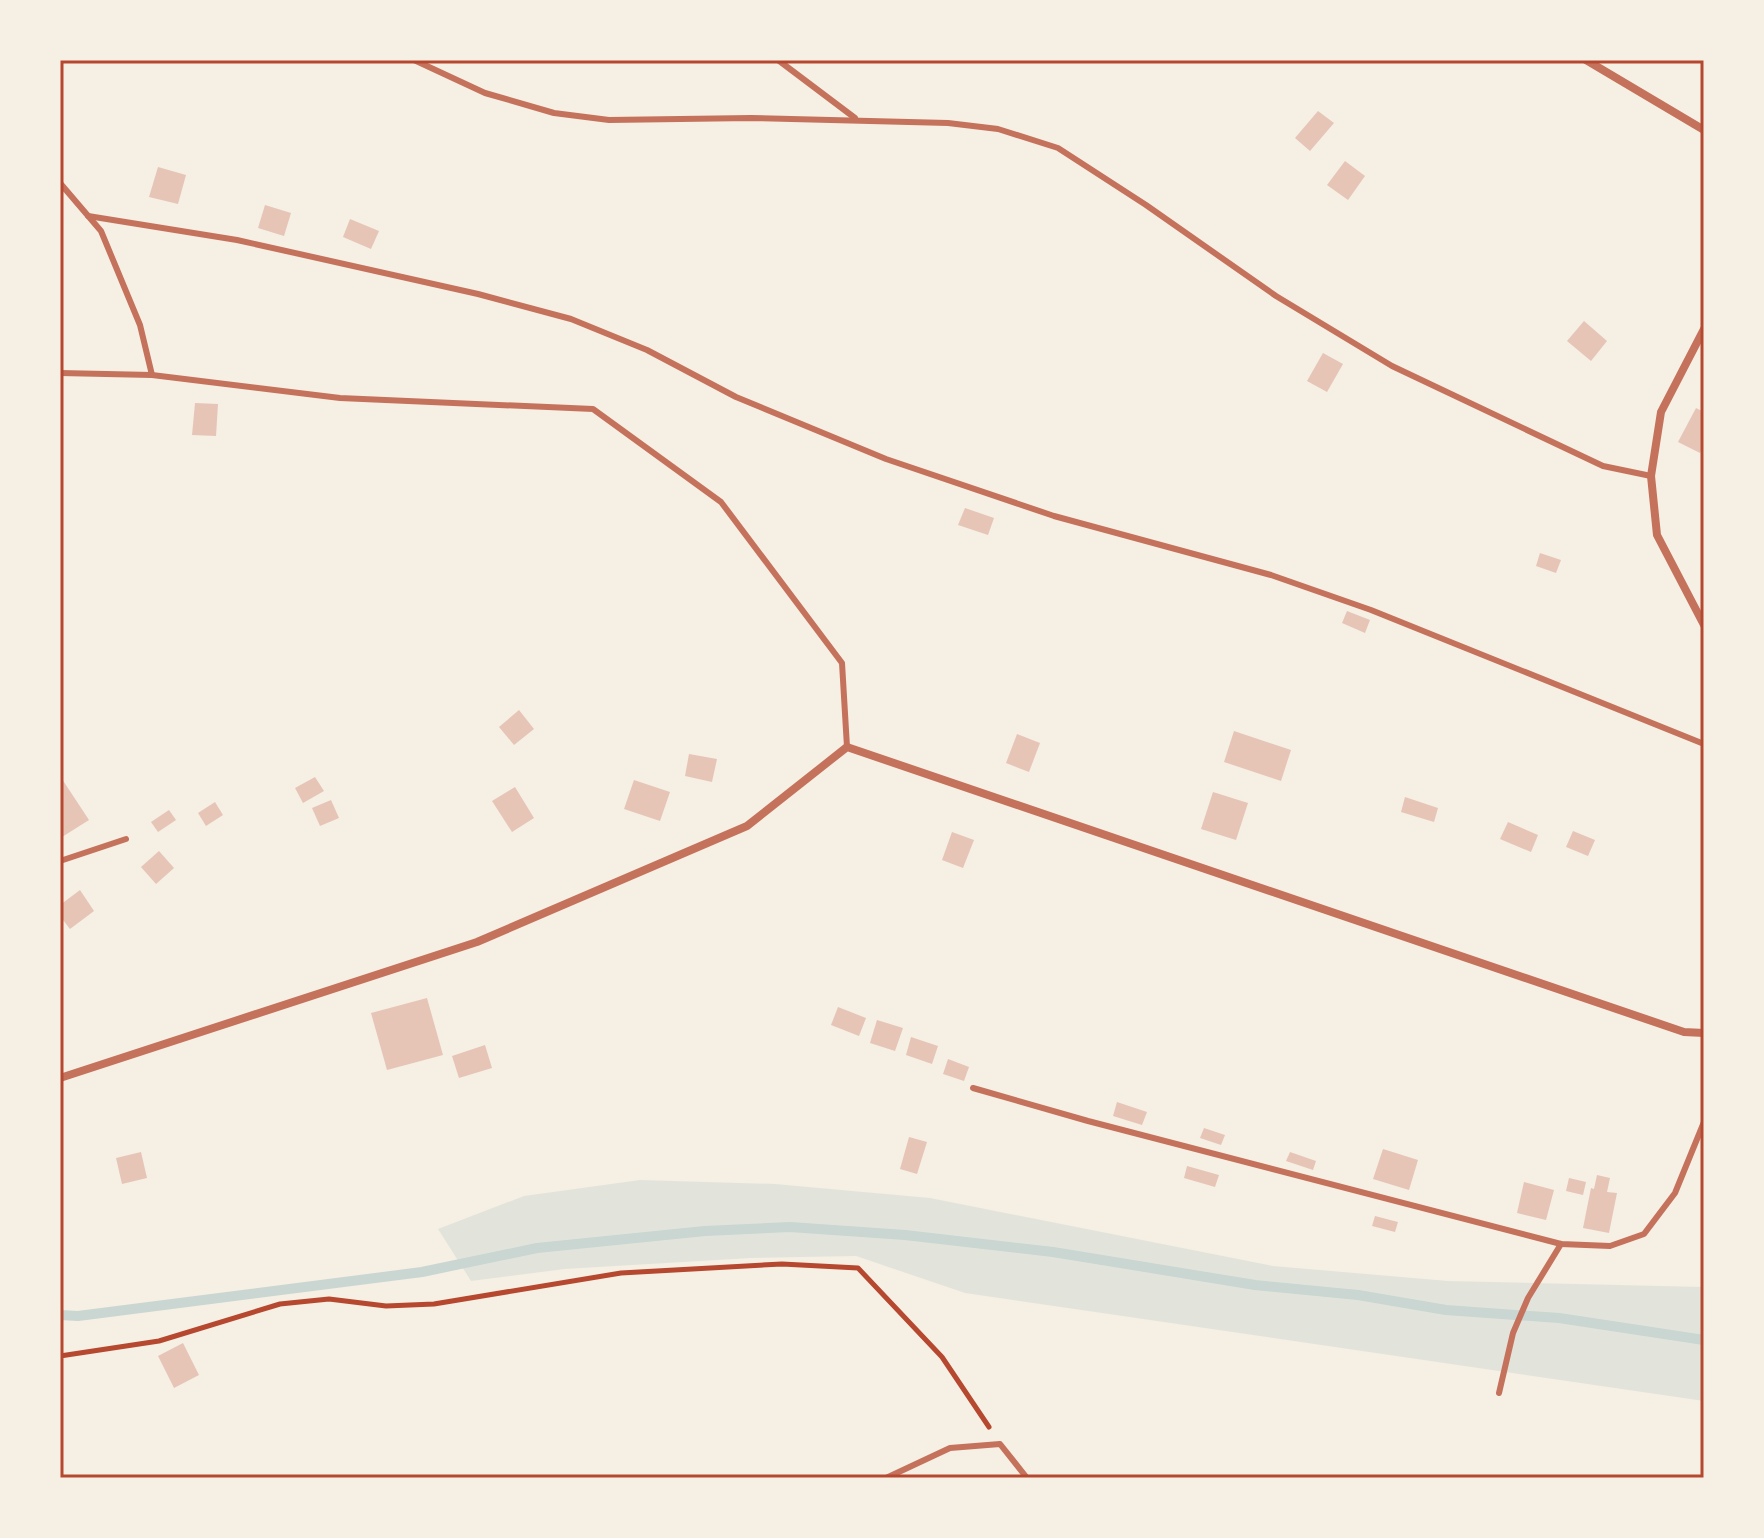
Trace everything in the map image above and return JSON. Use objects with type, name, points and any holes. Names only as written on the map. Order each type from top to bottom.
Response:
[{"type":"street","points":[[1586,60],[1704,130]]},
{"type":"street","points":[[1704,329],[1661,412],[1651,476],[1657,535],[1704,625]]},
{"type":"street","points":[[60,1078],[477,942],[747,826],[847,747],[1669,1027],[1704,1033]]},
{"type":"lane","points":[[414,60],[485,93],[554,113],[609,120],[856,119],[948,123],[998,129],[1058,148],[1276,296],[1392,366],[1603,466],[1651,476]]},
{"type":"lane","points":[[778,60],[856,119]]},
{"type":"lane","points":[[60,183],[101,231],[140,325],[152,375]]},
{"type":"lane","points":[[88,216],[237,240],[478,294],[571,319],[647,350],[736,397],[872,454],[1054,516],[1271,575],[1342,600],[1704,744]]},
{"type":"lane","points":[[60,373],[152,375],[340,398],[593,409],[721,502],[814,625],[842,663],[847,747]]},
{"type":"lane","points":[[60,861],[126,839]]},
{"type":"lane","points":[[973,1088],[1088,1121],[1561,1244],[1610,1246],[1644,1234],[1675,1193],[1704,1122]]},
{"type":"lane","points":[[1499,1393],[1513,1333],[1528,1298],[1561,1244]]},
{"type":"lane","points":[[886,1478],[950,1448],[1000,1444],[1027,1478]]},
{"type":"path","points":[[60,1356],[159,1341],[226,1318],[292,1302],[329,1299],[386,1306],[434,1304],[621,1273],[782,1264],[858,1268],[942,1357],[1000,1444]]},
{"type":"shaded area","points":[[640,1180],[775,1184],[930,1198],[1273,1266],[1448,1281],[1704,1287],[1704,1401],[965,1293],[856,1256],[751,1258],[565,1269],[471,1281],[438,1229],[524,1196]]},
{"type":"building","points":[[1318,111],[1334,123],[1310,151],[1295,138]]},
{"type":"building","points":[[1345,161],[1365,176],[1348,200],[1327,185]]},
{"type":"building","points":[[158,167],[186,175],[178,204],[149,197]]},
{"type":"building","points":[[265,205],[291,213],[284,236],[258,228]]},
{"type":"building","points":[[350,219],[379,231],[371,249],[343,237]]},
{"type":"building","points":[[1584,321],[1607,341],[1591,361],[1567,341]]},
{"type":"building","points":[[1323,353],[1343,364],[1327,392],[1307,381]]},
{"type":"building","points":[[195,403],[218,404],[216,436],[192,435]]},
{"type":"building","points":[[1696,408],[1704,412],[1704,445],[1700,453],[1678,442]]},
{"type":"building","points":[[965,508],[994,518],[988,535],[958,525]]},
{"type":"building","points":[[1540,553],[1561,560],[1556,573],[1536,566]]},
{"type":"building","points":[[1347,611],[1370,620],[1365,633],[1342,623]]},
{"type":"building","points":[[519,710],[534,729],[514,745],[499,727]]},
{"type":"building","points":[[1234,731],[1291,750],[1281,781],[1224,762]]},
{"type":"building","points":[[1017,734],[1040,743],[1029,772],[1006,763]]},
{"type":"building","points":[[689,754],[717,759],[712,782],[685,776]]},
{"type":"building","points":[[60,776],[89,820],[62,837],[60,833]]},
{"type":"building","points":[[315,777],[324,791],[303,803],[295,788]]},
{"type":"building","points":[[634,780],[670,792],[660,821],[624,809]]},
{"type":"building","points":[[515,787],[534,818],[512,832],[492,801]]},
{"type":"building","points":[[1213,792],[1248,803],[1236,840],[1201,829]]},
{"type":"building","points":[[1405,797],[1438,808],[1434,822],[1401,812]]},
{"type":"building","points":[[331,800],[339,818],[320,826],[312,808]]},
{"type":"building","points":[[215,802],[223,815],[206,826],[198,813]]},
{"type":"building","points":[[169,810],[176,820],[158,832],[151,822]]},
{"type":"building","points":[[1508,822],[1538,835],[1531,852],[1500,839]]},
{"type":"building","points":[[1573,831],[1595,840],[1588,856],[1566,847]]},
{"type":"building","points":[[952,832],[974,840],[963,868],[942,860]]},
{"type":"building","points":[[159,851],[174,868],[156,884],[141,867]]},
{"type":"building","points":[[80,890],[94,911],[70,929],[60,916],[60,905]]},
{"type":"building","points":[[427,998],[443,1055],[387,1070],[371,1013]]},
{"type":"building","points":[[838,1007],[866,1018],[859,1036],[831,1025]]},
{"type":"building","points":[[877,1020],[903,1028],[895,1051],[870,1043]]},
{"type":"building","points":[[911,1037],[938,1046],[932,1064],[906,1055]]},
{"type":"building","points":[[485,1045],[492,1068],[459,1078],[452,1056]]},
{"type":"building","points":[[948,1059],[969,1067],[964,1081],[943,1074]]},
{"type":"building","points":[[1117,1102],[1147,1112],[1142,1125],[1113,1116]]},
{"type":"building","points":[[1204,1128],[1225,1135],[1221,1145],[1200,1138]]},
{"type":"building","points":[[909,1137],[927,1142],[917,1174],[900,1169]]},
{"type":"building","points":[[1383,1149],[1418,1160],[1409,1190],[1373,1179]]},
{"type":"building","points":[[141,1152],[147,1178],[122,1184],[116,1158]]},
{"type":"building","points":[[1290,1152],[1316,1161],[1313,1170],[1286,1161]]},
{"type":"building","points":[[1187,1166],[1219,1175],[1215,1187],[1184,1178]]},
{"type":"building","points":[[1597,1175],[1610,1178],[1607,1192],[1617,1193],[1609,1233],[1583,1228],[1591,1188],[1594,1189]]},
{"type":"building","points":[[1569,1178],[1586,1182],[1583,1195],[1566,1191]]},
{"type":"building","points":[[1524,1182],[1554,1190],[1546,1220],[1517,1213]]},
{"type":"building","points":[[1375,1216],[1398,1222],[1395,1232],[1372,1226]]},
{"type":"building","points":[[183,1343],[199,1375],[174,1388],[158,1356]]},
{"type":"waterway","points":[[60,1315],[78,1316],[422,1272],[537,1248],[705,1231],[790,1227],[905,1235],[1053,1252],[1255,1285],[1358,1295],[1446,1310],[1559,1318],[1704,1340]]}]
